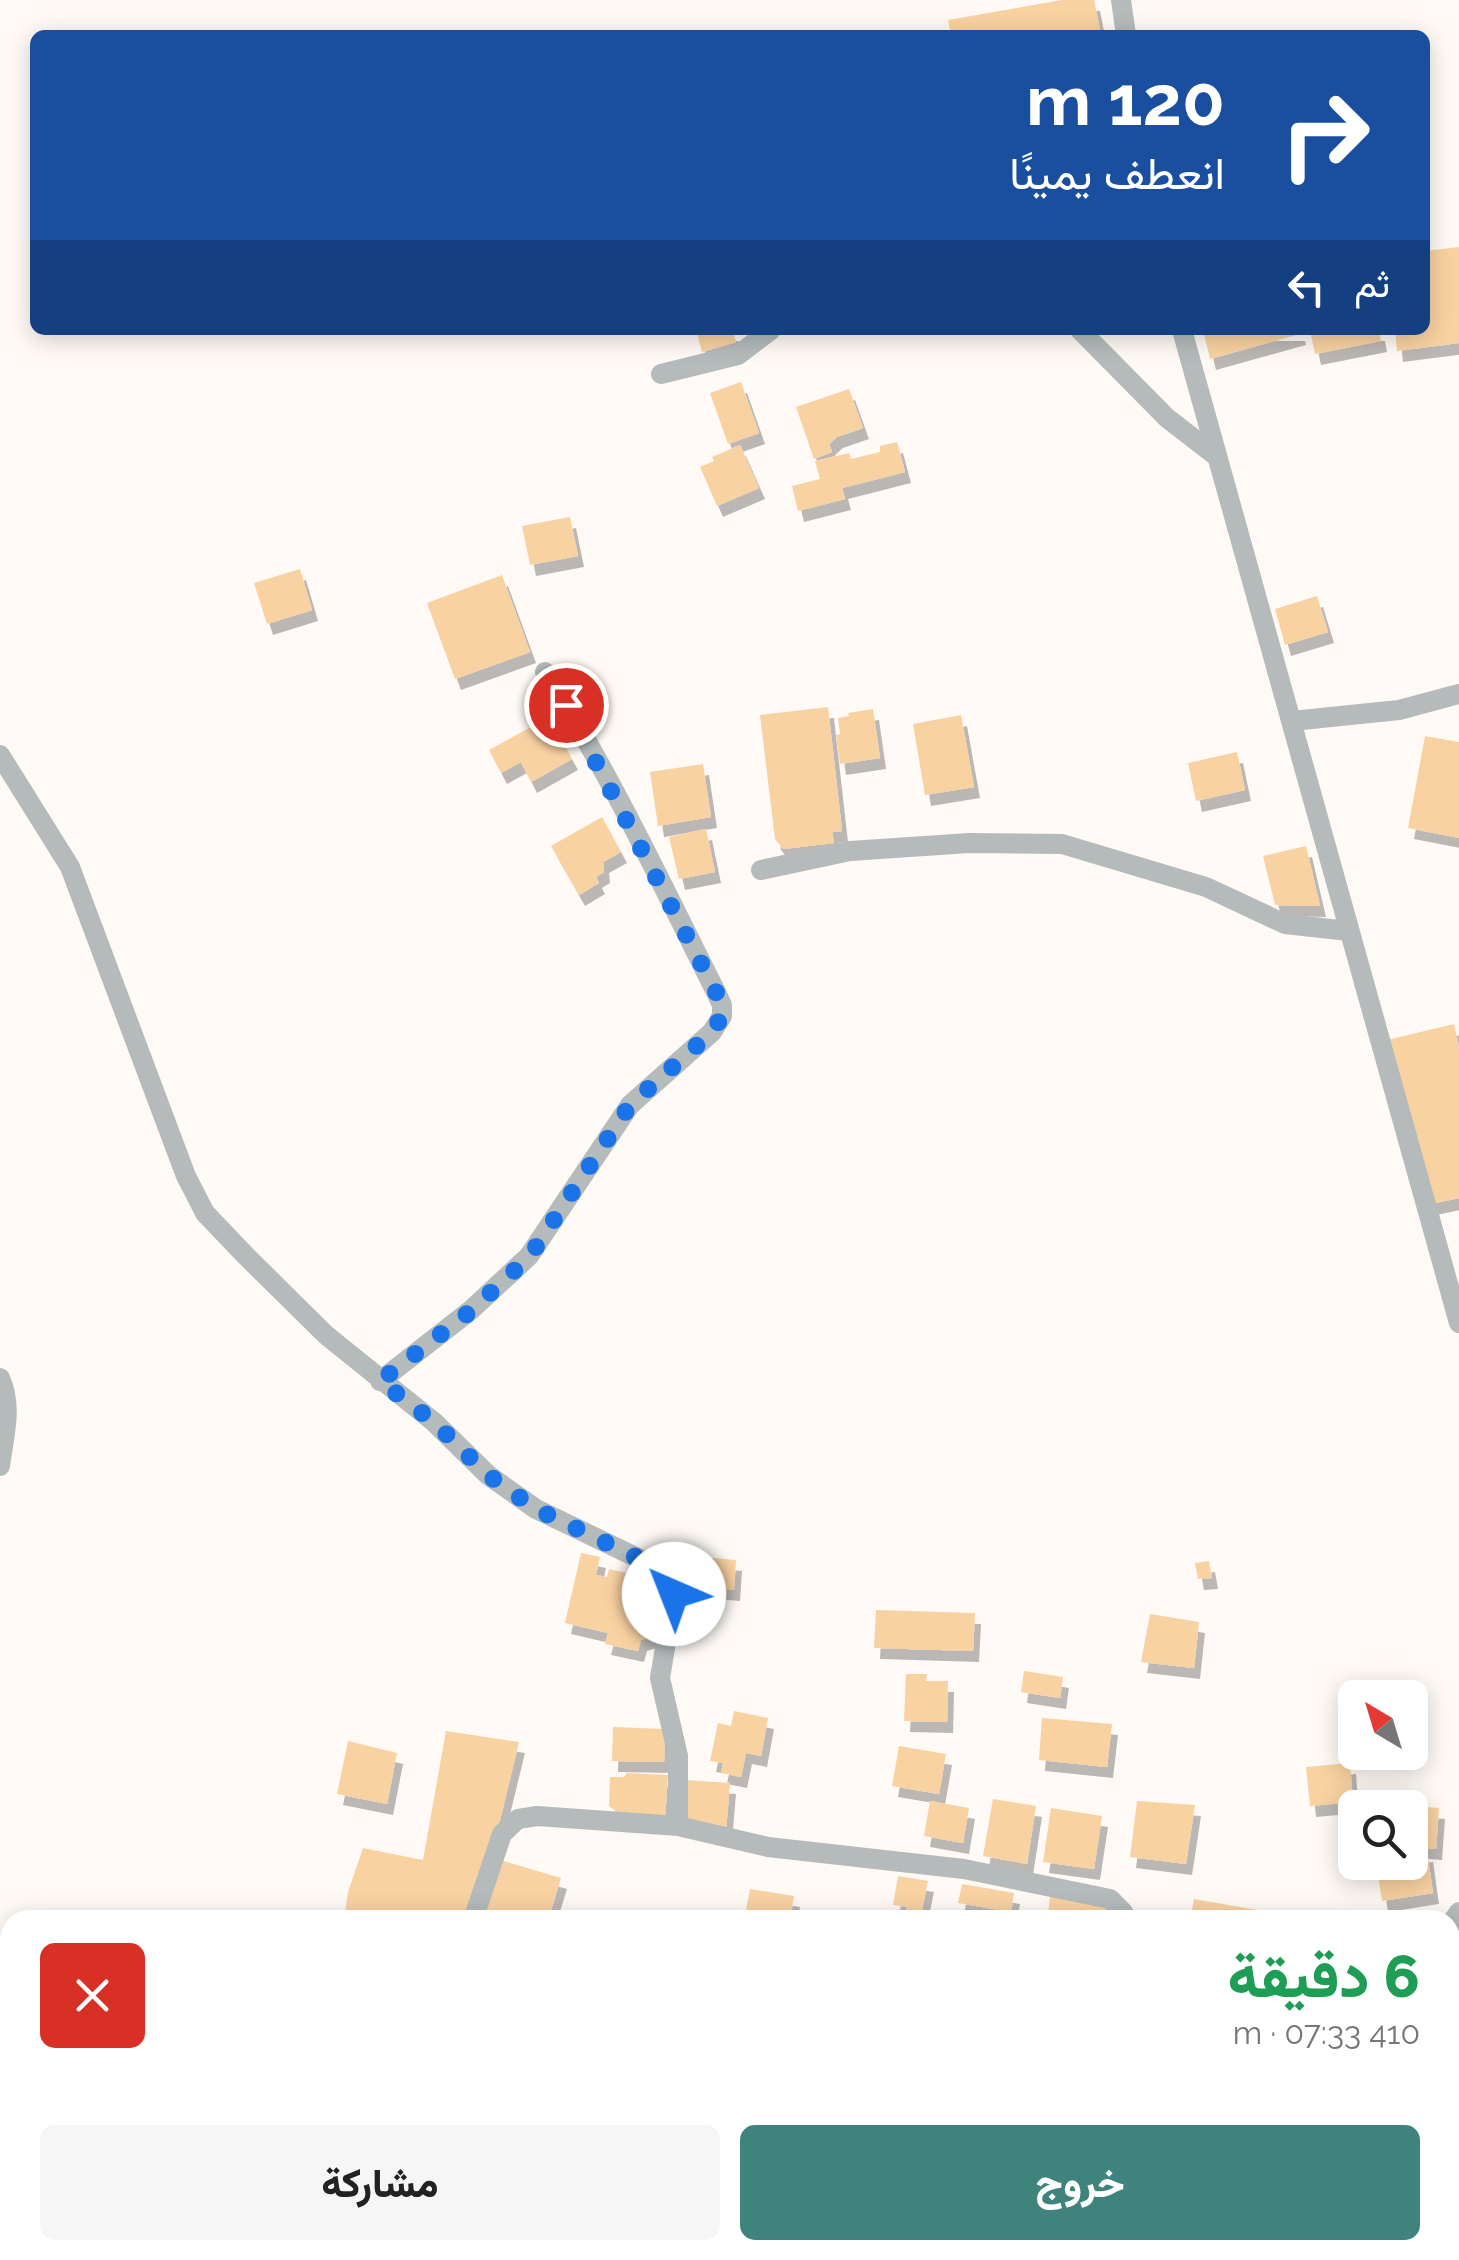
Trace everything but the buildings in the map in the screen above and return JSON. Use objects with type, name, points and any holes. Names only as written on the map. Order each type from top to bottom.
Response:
[{"type":"street","points":[[1121,0],[1125,30]]},
{"type":"street","points":[[661,374],[738,355],[764,335]]},
{"type":"street","points":[[1085,335],[1167,418],[1216,455]]},
{"type":"street","points":[[1183,335],[1459,1323]]},
{"type":"street","points":[[380,1381],[472,1310],[530,1256],[630,1105],[712,1032],[722,1016],[715,990],[649,860],[545,672]]},
{"type":"street","points":[[1292,721],[1399,710],[1459,694]]},
{"type":"street","points":[[0,755],[70,867],[186,1176],[205,1213],[326,1335],[434,1422],[488,1475],[536,1509],[644,1561],[662,1574],[674,1594],[660,1678],[678,1756],[678,1826]]},
{"type":"street","points":[[761,870],[850,851],[970,843],[1062,844],[1206,887],[1285,924],[1349,931]]},
{"type":"street","points":[[0,1378],[8,1414],[0,1466]]},
{"type":"street","points":[[476,1910],[502,1834],[518,1819],[537,1816],[678,1826],[768,1847],[964,1869],[1110,1899],[1121,1910]]},
{"type":"route","points":[[566,705],[715,990],[722,1016],[712,1032],[630,1105],[530,1256],[472,1310],[380,1381],[434,1422],[488,1475],[536,1509],[644,1561],[662,1574],[674,1594]]}]
